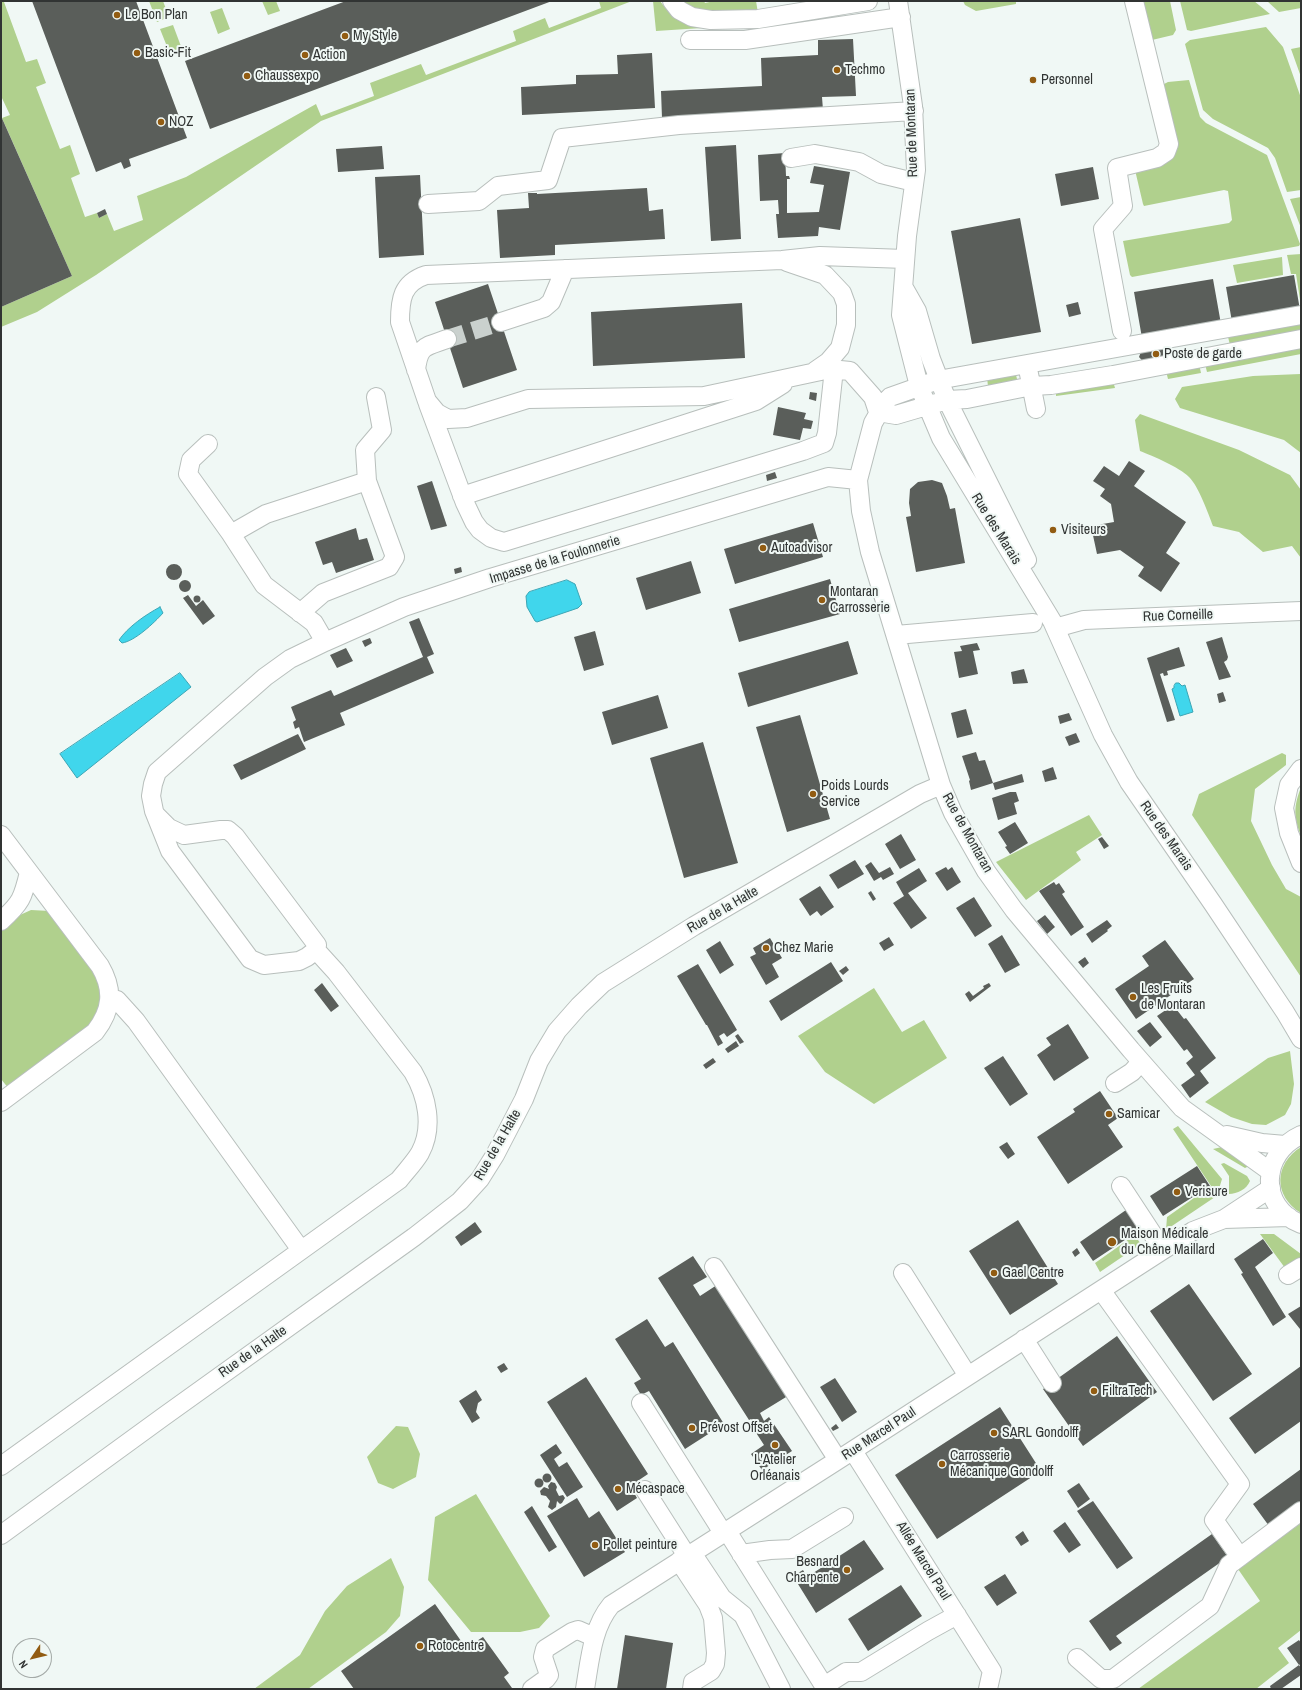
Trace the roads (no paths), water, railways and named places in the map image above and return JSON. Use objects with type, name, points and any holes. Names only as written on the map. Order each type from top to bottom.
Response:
[{"type":"street","points":[[672,1],[679,10],[692,17],[711,20],[758,19],[868,1]]},
{"type":"street","points":[[1122,331],[1104,230],[1123,206],[1117,168],[1157,158],[1166,152],[1168,144],[1134,1]]},
{"type":"street","points":[[690,40],[746,40],[900,9]]},
{"type":"street","name":"Rue de Montaran","points":[[900,9],[914,111],[916,170],[907,236],[901,314],[920,386],[940,438]]},
{"type":"street","points":[[428,204],[479,201],[498,186],[548,180],[562,138],[679,125],[914,111]]},
{"type":"street","points":[[791,158],[815,154],[859,162],[881,174],[914,182]]},
{"type":"street","points":[[834,369],[827,433],[824,443],[803,451],[504,542],[491,538],[480,530],[474,522],[462,496],[400,322],[403,296],[408,285],[416,278],[426,275],[782,260],[820,256],[905,259]]},
{"type":"street","points":[[782,260],[825,275],[842,293],[846,304],[846,325],[840,348],[828,362],[815,372]]},
{"type":"street","points":[[501,322],[544,308],[551,302],[565,269]]},
{"type":"street","points":[[904,288],[917,311],[938,380],[946,400]]},
{"type":"street","points":[[920,386],[938,380],[1301,315]]},
{"type":"street","points":[[416,370],[418,357],[421,351],[426,347],[447,339]]},
{"type":"street","points":[[427,401],[437,413],[442,416],[448,419],[458,419],[528,399],[704,396],[794,376],[834,369],[850,371],[873,396],[878,412],[896,415],[946,400],[967,399],[1026,387],[1051,385],[1113,375],[1301,340]]},
{"type":"street","points":[[1028,364],[1026,387],[1031,410]]},
{"type":"street","points":[[462,496],[756,401],[794,376]]},
{"type":"street","name":"Rue de Montaran","points":[[920,386],[890,397],[878,412],[873,423],[858,480],[870,552],[941,785],[953,813],[986,871],[1014,910],[1141,1062],[1182,1108],[1218,1134],[1271,1180]]},
{"type":"street","points":[[300,613],[323,593],[389,567],[395,557],[367,481],[365,450],[382,430],[376,397]]},
{"type":"street","name":"Rue des Marais","points":[[946,400],[1030,566],[1054,625],[1103,735],[1129,782],[1214,904],[1301,1039]]},
{"type":"street","name":"Rue des Marais","points":[[940,438],[1054,625]]},
{"type":"street","points":[[208,444],[191,460],[188,474],[231,534],[264,585],[314,623],[325,642]]},
{"type":"street","name":"Impasse de la Foulonnerie","points":[[316,950],[299,960],[264,965],[250,959],[170,851],[156,815],[151,796],[157,772],[264,677],[290,659],[404,607],[490,578],[828,477],[858,480]]},
{"type":"street","points":[[231,534],[266,514],[367,481]]},
{"type":"street","name":"Rue Corneille","points":[[1054,625],[1084,620],[1301,612]]},
{"type":"street","points":[[896,635],[1033,623]]},
{"type":"street","points":[[1301,769],[1289,785],[1284,808],[1289,833],[1301,863]]},
{"type":"street","name":"Rue de la Halte","points":[[1,1535],[414,1237],[460,1201],[480,1179],[496,1155],[524,1099],[539,1061],[557,1031],[579,1006],[603,984],[635,962],[701,922],[920,794],[941,785]]},
{"type":"street","points":[[1,1466],[399,1180],[420,1152],[426,1139],[427,1114],[425,1100],[420,1084],[413,1072],[336,972],[316,950],[317,945],[234,836],[228,830],[184,835],[169,828],[156,815]]},
{"type":"street","points":[[1,835],[100,966],[107,978],[110,999],[105,1016],[95,1032],[1,1102]]},
{"type":"street","points":[[1,921],[16,908],[23,896],[29,872]]},
{"type":"street","points":[[110,999],[117,1000],[136,1020],[301,1250]]},
{"type":"street","points":[[1115,1083],[1132,1072],[1141,1062]]},
{"type":"street","name":"Rue de Montaran","points":[[1218,1134],[1262,1143],[1285,1145]]},
{"type":"street","points":[[1295,1220],[1277,1204],[1271,1180],[1275,1157],[1285,1145],[1301,1135]]},
{"type":"street","name":"Rue Marcel Paul","points":[[585,1689],[594,1637],[604,1613],[610,1605],[853,1451],[1193,1231],[1224,1219],[1271,1180]]},
{"type":"street","points":[[1121,1186],[1163,1250]]},
{"type":"street","name":"Rue Marcel Paul","points":[[1224,1219],[1295,1220]]},
{"type":"street","points":[[714,1267],[838,1460]]},
{"type":"street","points":[[903,1273],[968,1376]]},
{"type":"street","points":[[1101,1290],[1240,1484],[1214,1520],[1240,1557]]},
{"type":"street","points":[[1024,1339],[1052,1383]]},
{"type":"street","points":[[641,1403],[741,1554],[825,1688],[846,1672],[861,1672],[957,1615]]},
{"type":"street","name":"Allée Marcel Paul","points":[[853,1451],[992,1671],[988,1689]]},
{"type":"street","points":[[645,1490],[686,1557],[713,1618],[716,1653],[715,1664],[711,1671],[693,1682],[692,1689]]},
{"type":"street","points":[[1077,1658],[1101,1679],[1113,1679],[1210,1606],[1229,1565],[1301,1511]]},
{"type":"street","points":[[741,1554],[792,1549],[844,1516]]},
{"type":"street","points":[[686,1557],[722,1598],[743,1615],[781,1689]]},
{"type":"street","points":[[532,1689],[549,1675],[543,1657],[544,1649],[578,1630],[594,1637]]},
{"type":"water","points":[[567,580],[575,584],[582,604],[578,608],[537,622],[535,621],[527,607],[526,596],[529,592]]},
{"type":"water","points":[[160,607],[163,613],[144,631],[127,642],[122,643],[119,640],[127,630]]},
{"type":"water","points":[[180,673],[191,687],[77,778],[60,754]]},
{"type":"water","points":[[1176,683],[1179,683],[1182,686],[1185,685],[1193,712],[1180,716],[1172,689]]},
{"type":"tunnel","points":[[447,339],[501,322]]},
{"type":"place","name":"Le Bon Plan","points":[[117,15]]},
{"type":"place","name":"My Style","points":[[345,36]]},
{"type":"place","name":"Basic-Fit","points":[[137,53]]},
{"type":"place","name":"Action","points":[[305,55]]},
{"type":"place","name":"Techmo","points":[[837,70]]},
{"type":"place","name":"Chaussexpo","points":[[247,76]]},
{"type":"place","name":"Personnel","points":[[1033,80]]},
{"type":"place","name":"NOZ","points":[[161,122]]},
{"type":"place","name":"Poste de garde","points":[[1156,354]]},
{"type":"place","name":"Visiteurs","points":[[1053,530]]},
{"type":"place","name":"Autoadvisor","points":[[763,548]]},
{"type":"place","name":"Montaran Carrosserie","points":[[822,600]]},
{"type":"place","name":"Poids Lourds Service","points":[[813,794]]},
{"type":"place","name":"Chez Marie","points":[[766,948]]},
{"type":"place","name":"Les Fruits de Montaran","points":[[1133,997]]},
{"type":"place","name":"Samicar","points":[[1109,1114]]},
{"type":"place","name":"Verisure","points":[[1177,1192]]},
{"type":"place","name":"Maison Médicale du Chêne Maillard","points":[[1112,1242]]},
{"type":"place","name":"Gael Centre","points":[[994,1273]]},
{"type":"place","name":"FiltraTech","points":[[1094,1391]]},
{"type":"place","name":"Prévost Offset","points":[[692,1428]]},
{"type":"place","name":"SARL Gondolff","points":[[994,1433]]},
{"type":"place","name":"L'Atelier Orléanais","points":[[775,1445]]},
{"type":"place","name":"Carrosserie Mécanique Gondolff","points":[[942,1464]]},
{"type":"place","name":"Mécaspace","points":[[618,1489]]},
{"type":"place","name":"Pollet peinture","points":[[595,1545]]},
{"type":"place","name":"Besnard Charpente","points":[[847,1570]]},
{"type":"place","name":"Rotocentre","points":[[420,1646]]}]
